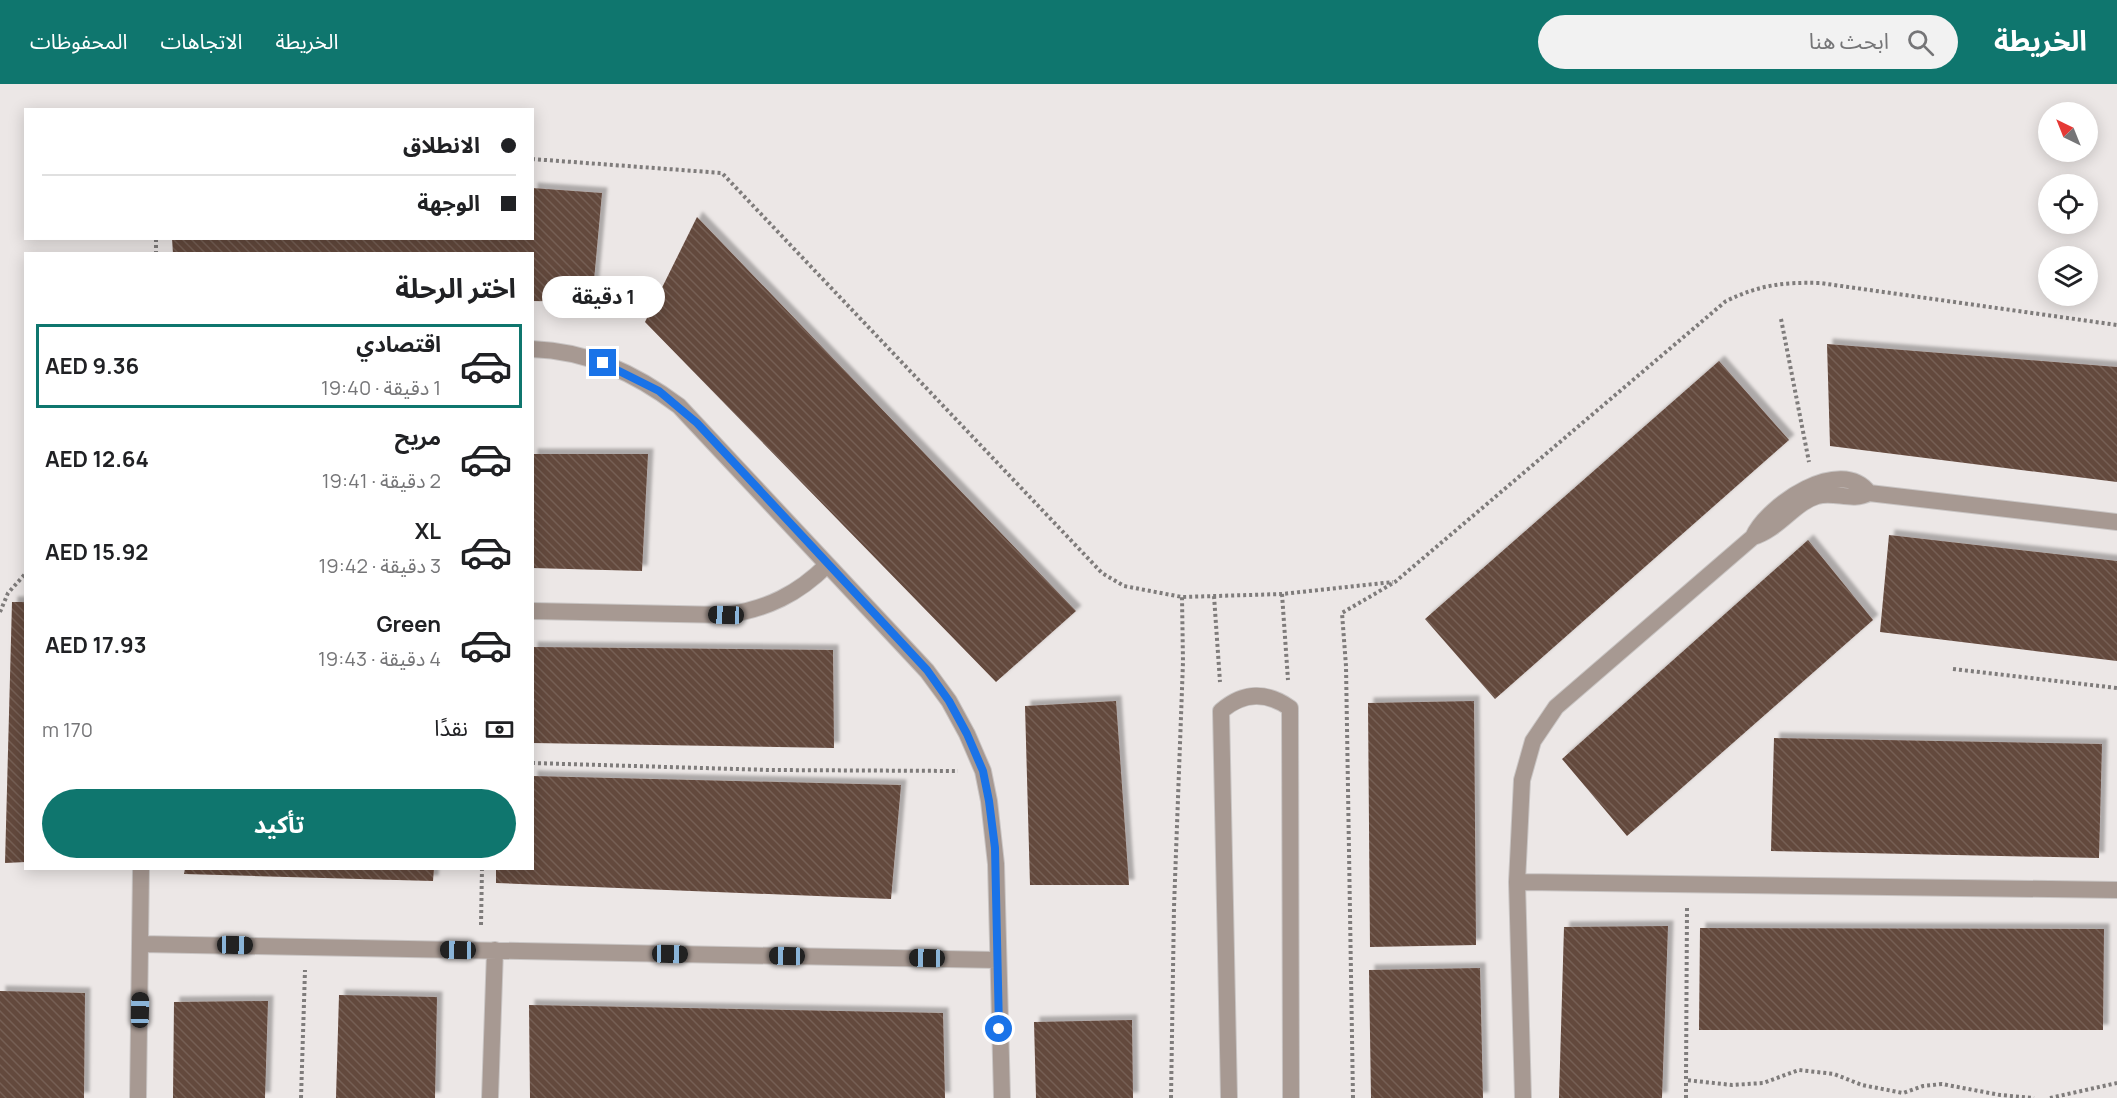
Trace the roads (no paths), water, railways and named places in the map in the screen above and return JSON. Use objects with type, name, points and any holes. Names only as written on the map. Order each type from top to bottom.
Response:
[{"type":"street","points":[[534,349],[567,352],[591,358],[637,378],[659,391],[697,423],[927,670],[949,701],[983,771],[994,832],[1002,1098]]},
{"type":"street","points":[[1754,537],[1770,513],[1800,490],[1813,485],[1827,482],[1857,483],[1869,493]]},
{"type":"street","points":[[1523,1098],[1517,882],[1522,780],[1526,760],[1543,723],[1572,693],[1754,537],[1778,525],[1817,496],[1858,497],[1869,493],[2117,522]]},
{"type":"street","points":[[534,611],[726,615],[748,612],[792,595],[811,582],[827,565]]},
{"type":"street","points":[[1229,1098],[1221,711],[1237,700],[1255,695],[1279,700],[1290,708],[1292,1098]]},
{"type":"street","points":[[138,1098],[141,870]]},
{"type":"street","points":[[1517,882],[2117,890]]},
{"type":"street","points":[[141,944],[997,960]]},
{"type":"street","points":[[487,950],[490,1098]]}]
